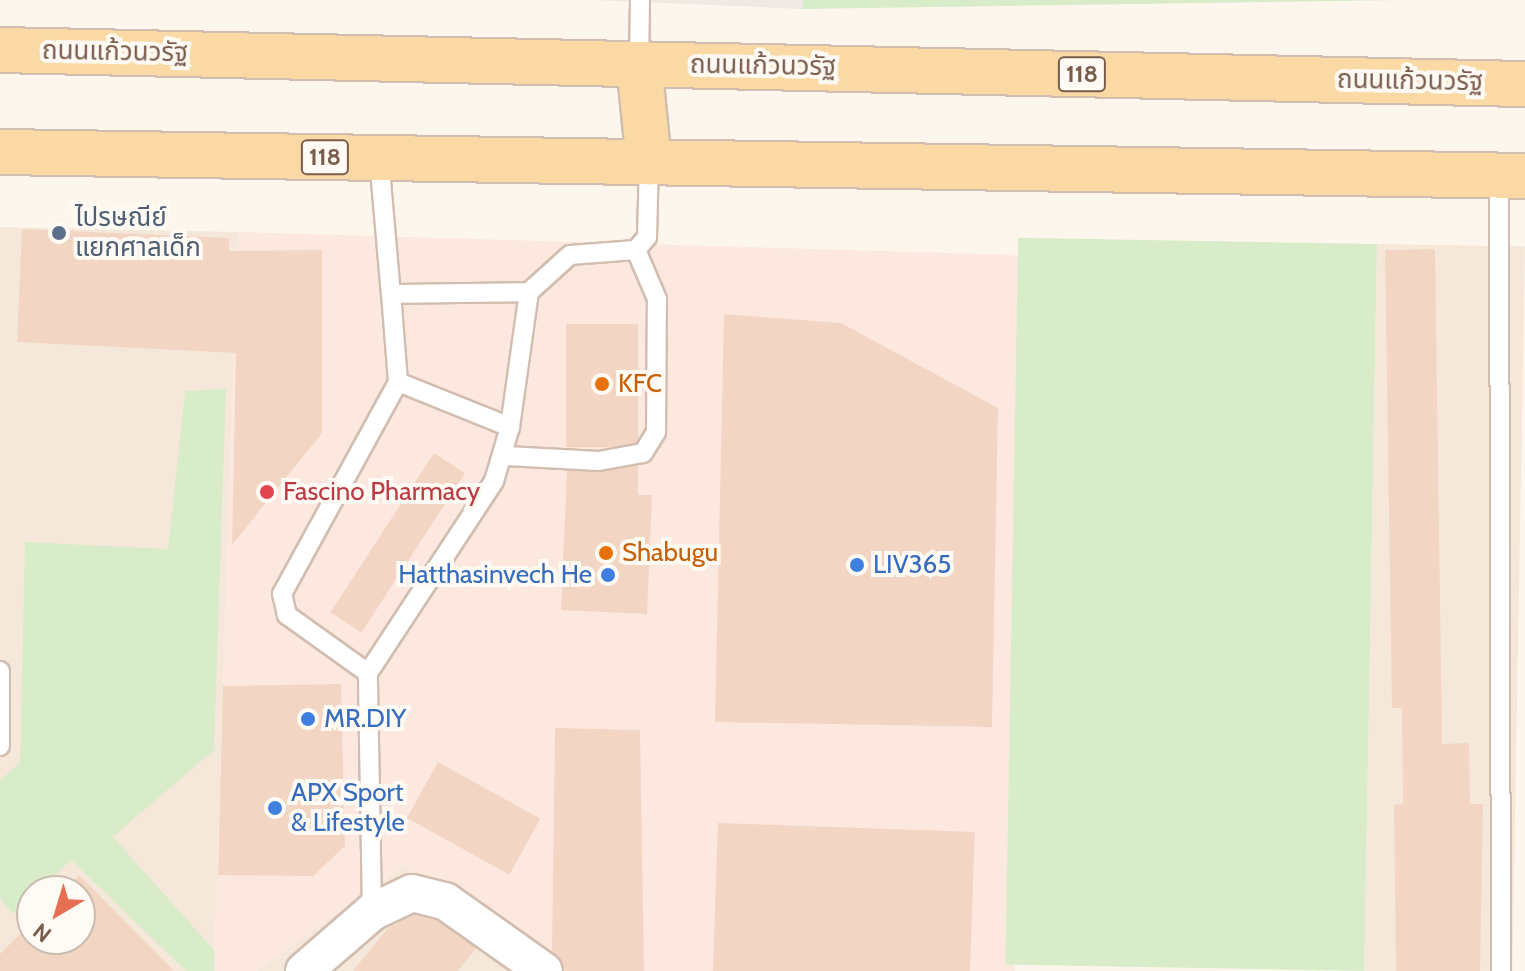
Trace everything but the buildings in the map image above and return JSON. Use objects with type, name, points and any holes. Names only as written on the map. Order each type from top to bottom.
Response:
[{"type":"main road","name":"ถนนแก้วนวรัฐ","points":[[0,50],[1525,84]]},
{"type":"main road","points":[[639,64],[649,162]]},
{"type":"main road","name":"118","points":[[0,152],[1512,176]]},
{"type":"street","points":[[304,971],[372,912],[412,893],[445,901],[544,971]]},
{"type":"lane","points":[[639,64],[640,0]]},
{"type":"lane","points":[[368,673],[287,615],[282,594],[398,382],[379,158]]},
{"type":"lane","points":[[372,912],[368,673],[507,456],[529,292],[570,255],[636,250],[647,237],[649,162]]},
{"type":"lane","points":[[1501,971],[1512,176]]},
{"type":"lane","points":[[507,456],[599,461],[643,453],[656,432],[657,299],[636,250]]},
{"type":"lane","points":[[391,294],[529,292]]},
{"type":"lane","points":[[398,382],[510,427]]},
{"type":"lane","points":[[0,671],[0,746]]},
{"type":"shaded area","points":[[593,0],[803,0],[802,9]]},
{"type":"shaded area","points":[[0,227],[238,232],[214,971],[0,971]]},
{"type":"shaded area","points":[[238,232],[1018,255],[1015,971],[561,971],[405,865],[256,971],[214,971]]},
{"type":"shaded area","points":[[1377,244],[1525,247],[1512,971],[1364,971]]},
{"type":"shaded area","points":[[405,865],[562,971],[256,971]]},
{"type":"green space","points":[[803,0],[1400,0],[802,9]]},
{"type":"green space","points":[[1018,238],[1377,244],[1364,971],[1005,965]]},
{"type":"green space","points":[[226,389],[214,750],[113,837],[215,951],[214,971],[186,971],[96,884],[96,875],[87,875],[71,860],[55,875],[16,875],[16,911],[13,914],[0,898],[0,781],[20,762],[25,542],[168,549],[185,391]]},
{"type":"place","name":"ไปรษณีย์ แยกศาลเด็ก","points":[[59,233]]},
{"type":"place","name":"KFC","points":[[602,384]]},
{"type":"place","name":"Fascino Pharmacy","points":[[267,492]]},
{"type":"place","name":"Shabugu","points":[[606,553]]},
{"type":"place","name":"LIV365","points":[[857,565]]},
{"type":"place","name":"Hatthasinvech He","points":[[608,575]]},
{"type":"place","name":"MR.DIY","points":[[308,719]]},
{"type":"place","name":"APX Sport & Lifestyle","points":[[275,808]]}]
